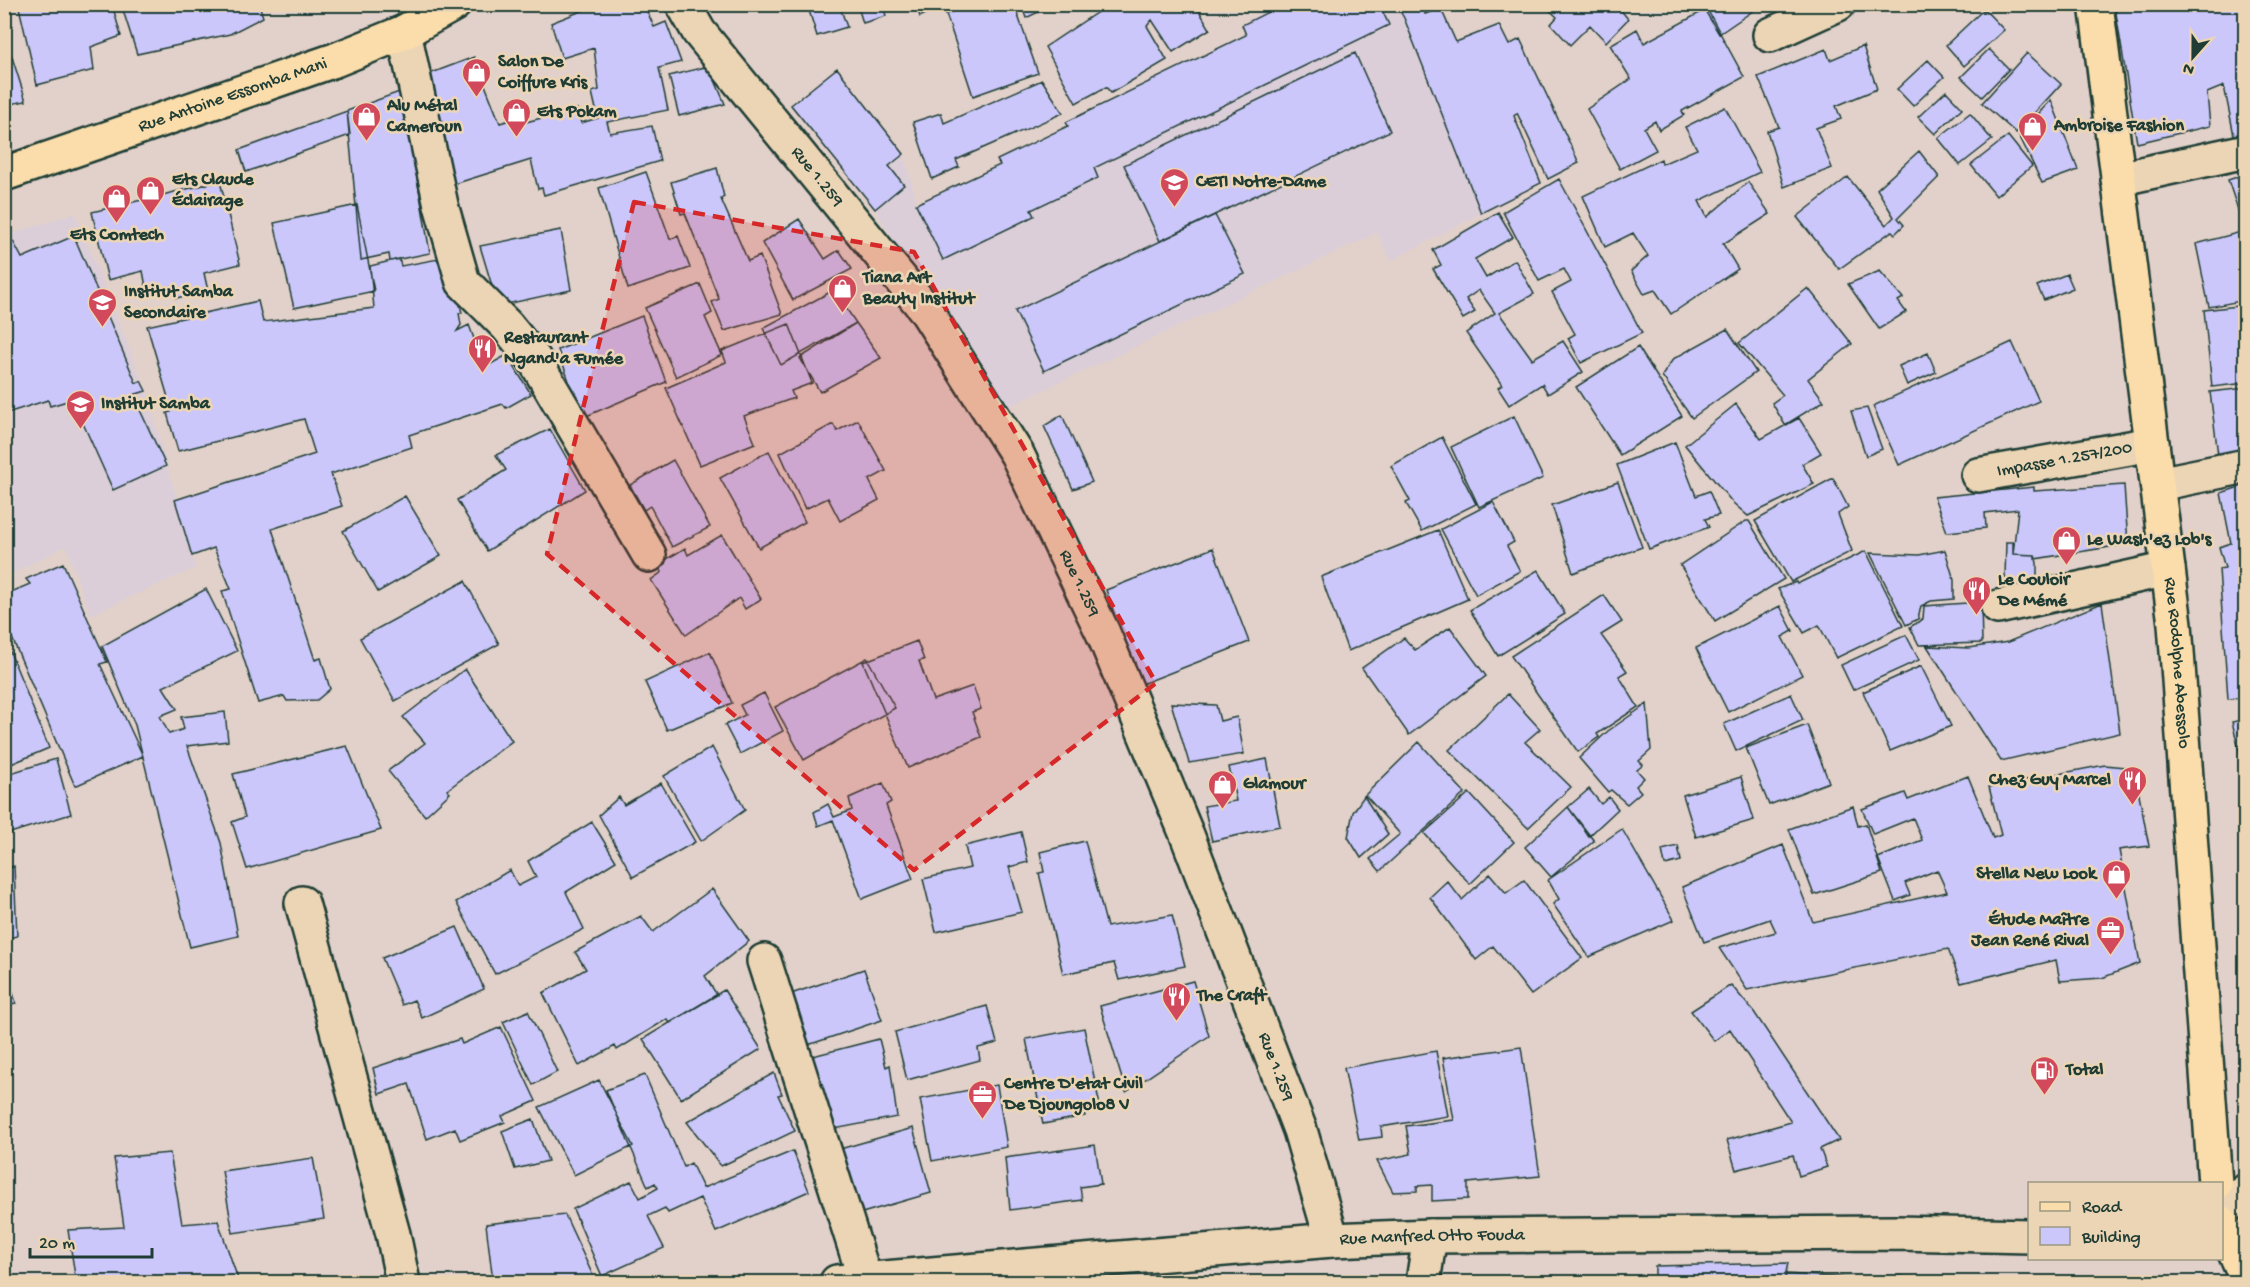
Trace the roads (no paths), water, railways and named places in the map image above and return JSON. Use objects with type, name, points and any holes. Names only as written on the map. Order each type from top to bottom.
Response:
[{"type":"main road","name":"Rue Antoine Essomba Mani","points":[[4,174],[335,60],[404,32],[454,4]]},
{"type":"main road","name":"Rue Rodolphe Abessolo","points":[[2096,4],[2176,635],[2215,1182]]},
{"type":"main road","points":[[2223,1225],[2246,1278]]},
{"type":"street","name":"Rue 1.259","points":[[682,4],[699,32],[925,309],[1017,454],[1103,633],[1187,835],[1300,1130],[1332,1240]]},
{"type":"street","points":[[1770,35],[1838,4]]},
{"type":"street","points":[[404,32],[441,205],[464,282],[507,326],[534,359],[649,555]]},
{"type":"street","points":[[2118,179],[2246,151]]},
{"type":"street","name":"Impasse 1.257/200","points":[[1978,475],[2152,444]]},
{"type":"street","points":[[2158,484],[2246,466]]},
{"type":"street","points":[[1998,608],[2168,569]]},
{"type":"street","points":[[302,903],[393,1234],[403,1282]]},
{"type":"street","points":[[764,961],[851,1281]]},
{"type":"street","points":[[2223,1209],[2246,1191]]},
{"type":"street","name":"Rue Manfred Otto Fouda","points":[[851,1281],[1332,1240],[1430,1236],[1897,1233],[2028,1236]]},
{"type":"street","points":[[1423,1282],[1430,1236]]},
{"type":"place","name":"Salon De Coiffure Kris","points":[[477,98]]},
{"type":"place","name":"Ets Pokam","points":[[516,138]]},
{"type":"place","name":"Alu Métal Cameroun","points":[[366,142]]},
{"type":"place","name":"Ambroise Fashion","points":[[2033,152]]},
{"type":"place","name":"CETI Notre-Dame","points":[[1175,208]]},
{"type":"place","name":"Ets Claude Éclairage","points":[[151,216]]},
{"type":"place","name":"Ets Comtech","points":[[117,224]]},
{"type":"place","name":"Tiana Art Beauty Institut","points":[[842,314]]},
{"type":"place","name":"Institut Samba Secondaire","points":[[103,328]]},
{"type":"place","name":"Restaurant Ngand'a Fumée","points":[[483,374]]},
{"type":"place","name":"Institut Samba","points":[[80,430]]},
{"type":"place","name":"Le Wash'ez Lob's","points":[[2066,566]]},
{"type":"place","name":"Le Couloir De Mémé","points":[[1977,616]]},
{"type":"place","name":"Chez Guy Marcel","points":[[2132,806]]},
{"type":"place","name":"Glamour","points":[[1222,810]]},
{"type":"place","name":"Stella New Look","points":[[2117,900]]},
{"type":"place","name":"Étude Maître Jean René Rival","points":[[2110,956]]},
{"type":"place","name":"The Craft","points":[[1176,1022]]},
{"type":"place","name":"Total","points":[[2045,1096]]},
{"type":"place","name":"Centre D'etat Civil De Djoungolo8 V","points":[[983,1120]]}]
